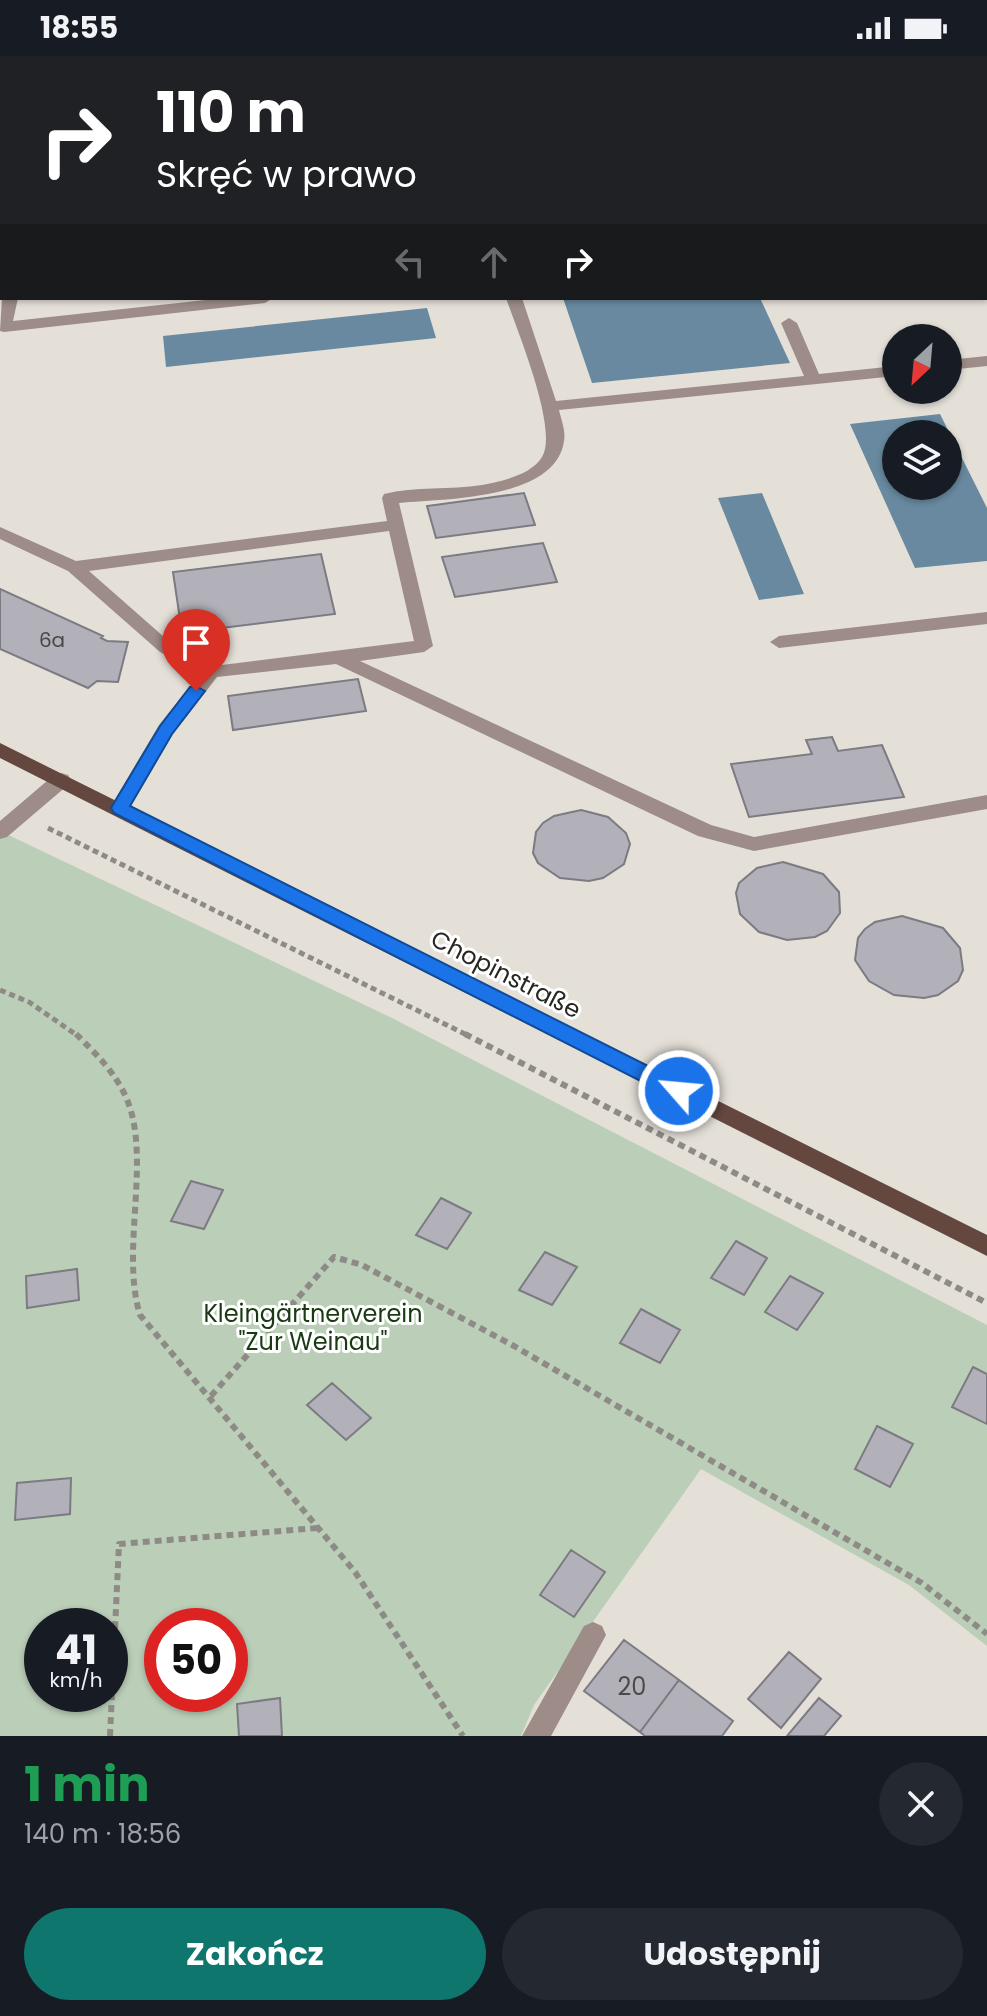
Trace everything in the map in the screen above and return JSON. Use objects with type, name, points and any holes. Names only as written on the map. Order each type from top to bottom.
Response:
[{"type":"main road","name":"Chopinstraße","points":[[0,750],[987,1246]]},
{"type":"street","points":[[10,300],[2,334],[250,300]]},
{"type":"street","points":[[0,532],[74,567],[166,648],[211,672],[424,646],[390,498],[510,486],[528,478],[547,462],[556,443],[550,406],[515,300]]},
{"type":"street","points":[[789,323],[813,379]]},
{"type":"street","points":[[962,364],[987,361]]},
{"type":"street","points":[[550,406],[882,372]]},
{"type":"street","points":[[74,567],[396,525]]},
{"type":"street","points":[[779,642],[987,618]]},
{"type":"street","points":[[338,658],[705,831],[754,844],[987,802]]},
{"type":"street","points":[[120,808],[166,730],[211,672]]},
{"type":"street","points":[[0,832],[61,780]]},
{"type":"street","points":[[536,1736],[593,1635]]},
{"type":"path","points":[[20,815],[369,986],[987,1303]]},
{"type":"path","points":[[0,990],[29,1002],[75,1033],[103,1060],[124,1092],[135,1126],[132,1289],[140,1315],[211,1396],[355,1572],[463,1736]]},
{"type":"path","points":[[211,1396],[334,1257],[362,1265],[514,1346],[922,1583],[987,1634]]},
{"type":"path","points":[[110,1736],[119,1544],[319,1527]]},
{"type":"green space","name":"Kleingärtnerverein \"Zur Weinau\"","points":[[0,831],[390,1017],[987,1325],[987,1646],[909,1585],[701,1469],[534,1705],[521,1736],[0,1736]]},
{"type":"water","points":[[564,300],[761,300],[790,363],[592,383]]},
{"type":"water","points":[[427,308],[436,338],[166,367],[163,336]]},
{"type":"water","points":[[940,414],[943,420],[886,420]]},
{"type":"water","points":[[882,420],[882,495],[850,424]]},
{"type":"water","points":[[962,458],[987,508],[987,561],[915,568],[884,500],[962,500]]},
{"type":"water","points":[[762,493],[804,594],[759,600],[718,498]]},
{"type":"building","points":[[524,493],[535,525],[436,538],[427,506]]},
{"type":"building","points":[[543,543],[557,582],[455,597],[442,557]]},
{"type":"building","points":[[321,554],[335,614],[182,633],[173,572]]},
{"type":"building","points":[[0,589],[103,636],[101,638],[107,641],[128,642],[118,682],[97,681],[88,688],[0,649]]},
{"type":"building","points":[[358,679],[366,711],[233,730],[228,696]]},
{"type":"building","points":[[832,737],[838,751],[882,745],[904,797],[749,817],[731,764],[812,754],[806,740]]},
{"type":"building","points":[[581,810],[608,817],[626,833],[630,844],[624,864],[603,878],[589,881],[560,878],[538,863],[533,853],[536,832],[543,823],[554,816]]},
{"type":"building","points":[[783,862],[823,874],[839,892],[840,913],[827,931],[815,937],[787,940],[759,932],[740,914],[736,893],[739,883],[757,868]]},
{"type":"building","points":[[902,916],[943,928],[960,948],[963,970],[958,981],[938,995],[924,998],[894,995],[869,981],[855,960],[858,938],[865,929],[875,922]]},
{"type":"building","points":[[191,1181],[223,1190],[204,1229],[171,1221]]},
{"type":"building","points":[[441,1198],[471,1213],[447,1249],[416,1235]]},
{"type":"building","points":[[736,1241],[767,1258],[744,1295],[711,1278]]},
{"type":"building","points":[[545,1252],[577,1267],[552,1305],[519,1290]]},
{"type":"building","points":[[77,1269],[79,1300],[27,1308],[26,1276]]},
{"type":"building","points":[[790,1276],[823,1293],[797,1330],[765,1312]]},
{"type":"building","points":[[641,1309],[680,1330],[660,1363],[620,1343]]},
{"type":"building","points":[[973,1367],[987,1374],[987,1424],[952,1407]]},
{"type":"building","points":[[332,1383],[371,1418],[346,1440],[307,1405]]},
{"type":"building","points":[[877,1426],[913,1444],[890,1487],[855,1469]]},
{"type":"building","points":[[71,1478],[70,1514],[15,1520],[17,1483]]},
{"type":"building","points":[[571,1550],[605,1572],[574,1617],[540,1595]]},
{"type":"building","points":[[624,1640],[679,1680],[640,1732],[584,1691]]},
{"type":"building","points":[[789,1652],[821,1679],[781,1728],[748,1699]]},
{"type":"building","points":[[679,1680],[733,1721],[722,1736],[645,1736],[640,1732]]},
{"type":"building","points":[[280,1698],[282,1736],[239,1736],[238,1712],[248,1712],[248,1702]]},
{"type":"building","points":[[819,1698],[841,1716],[824,1736],[787,1736]]},
{"type":"route","points":[[196,691],[166,730],[120,808],[679,1091]]}]
